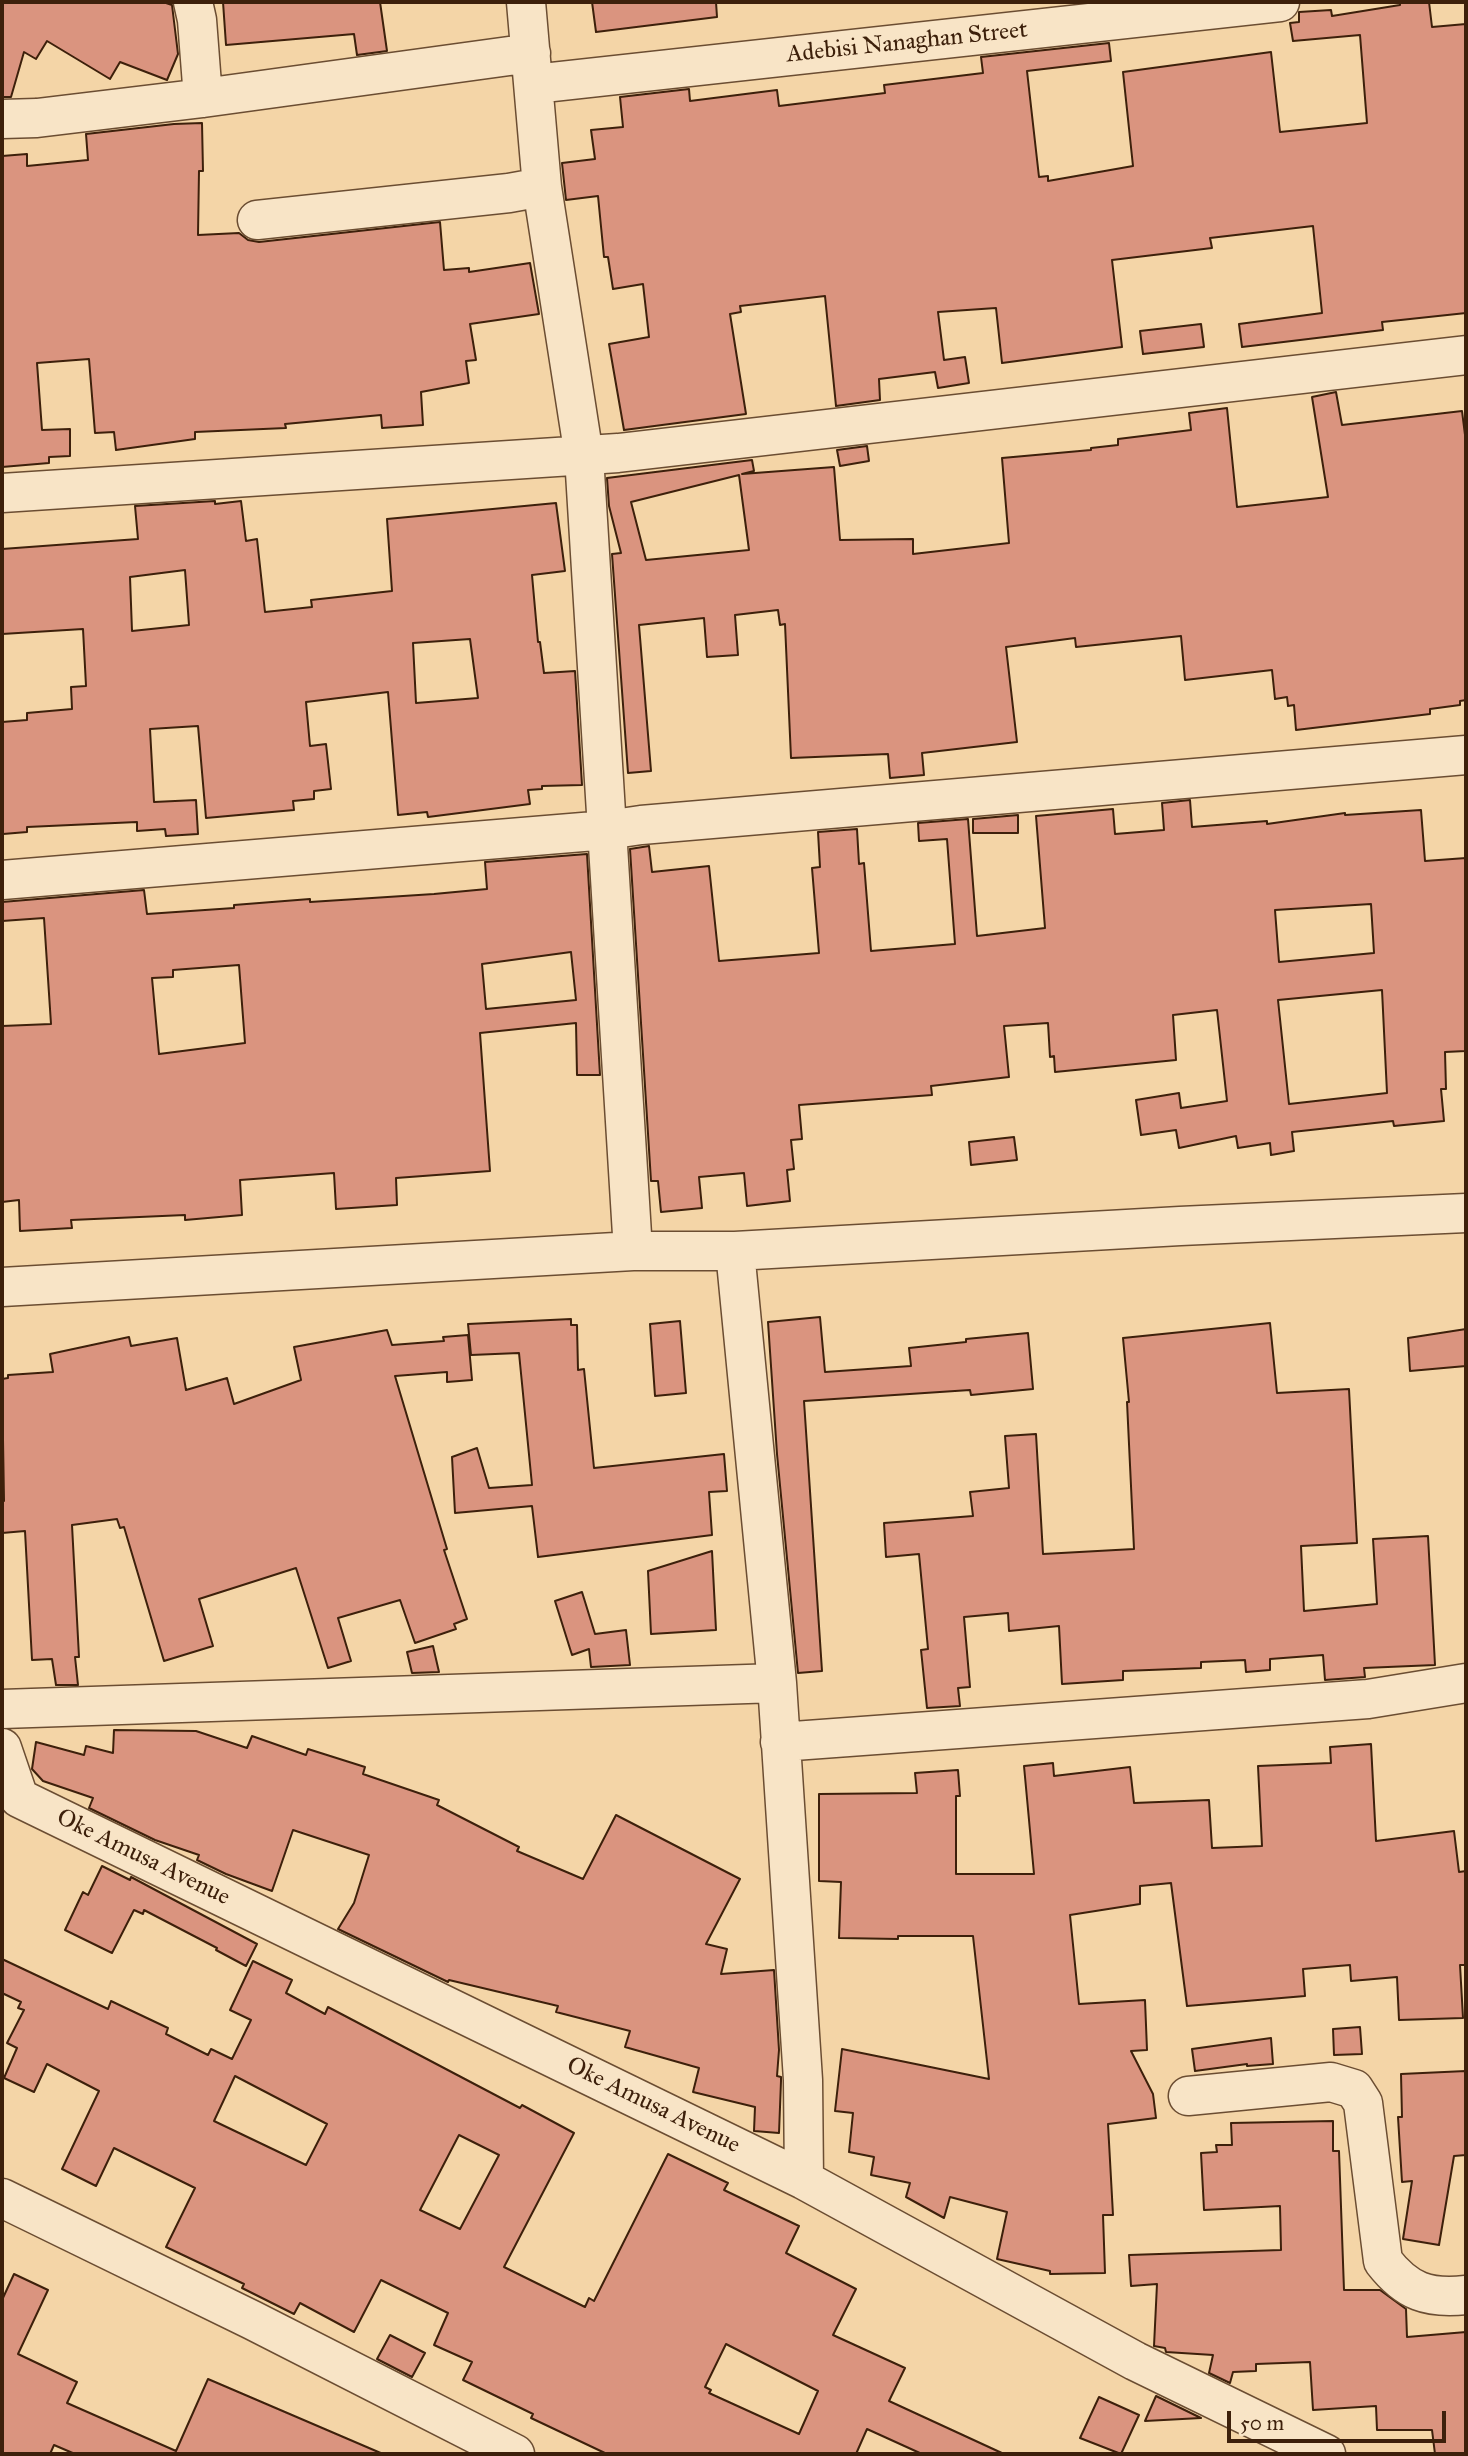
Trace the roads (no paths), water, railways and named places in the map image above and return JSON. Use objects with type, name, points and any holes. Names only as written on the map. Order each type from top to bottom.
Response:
[{"type":"street","points":[[192,2],[197,20],[202,99]]},
{"type":"street","points":[[526,2],[542,187],[584,456],[633,1251]]},
{"type":"street","name":"Adebisi Nanaghan Street","points":[[2,119],[37,118],[202,99],[532,68],[1280,2]]},
{"type":"street","points":[[257,220],[542,187]]},
{"type":"street","points":[[2,494],[584,456],[1466,355]]},
{"type":"street","points":[[2,880],[1466,755]]},
{"type":"street","points":[[2,1287],[633,1251],[735,1251],[1466,1213]]},
{"type":"street","points":[[735,1251],[777,1683],[803,2080],[804,2180]]},
{"type":"street","points":[[2,1709],[777,1683]]},
{"type":"street","points":[[780,1741],[1368,1699],[1466,1683]]},
{"type":"street","name":"Oke Amusa Avenue","points":[[2,1748],[10,1794],[804,2180],[1135,2361],[1326,2454]]},
{"type":"street","points":[[1188,2096],[1331,2082],[1354,2089],[1363,2103],[1383,2261],[1396,2277],[1420,2293],[1443,2297],[1466,2295]]},
{"type":"street","points":[[2,2198],[252,2320],[514,2454]]}]
